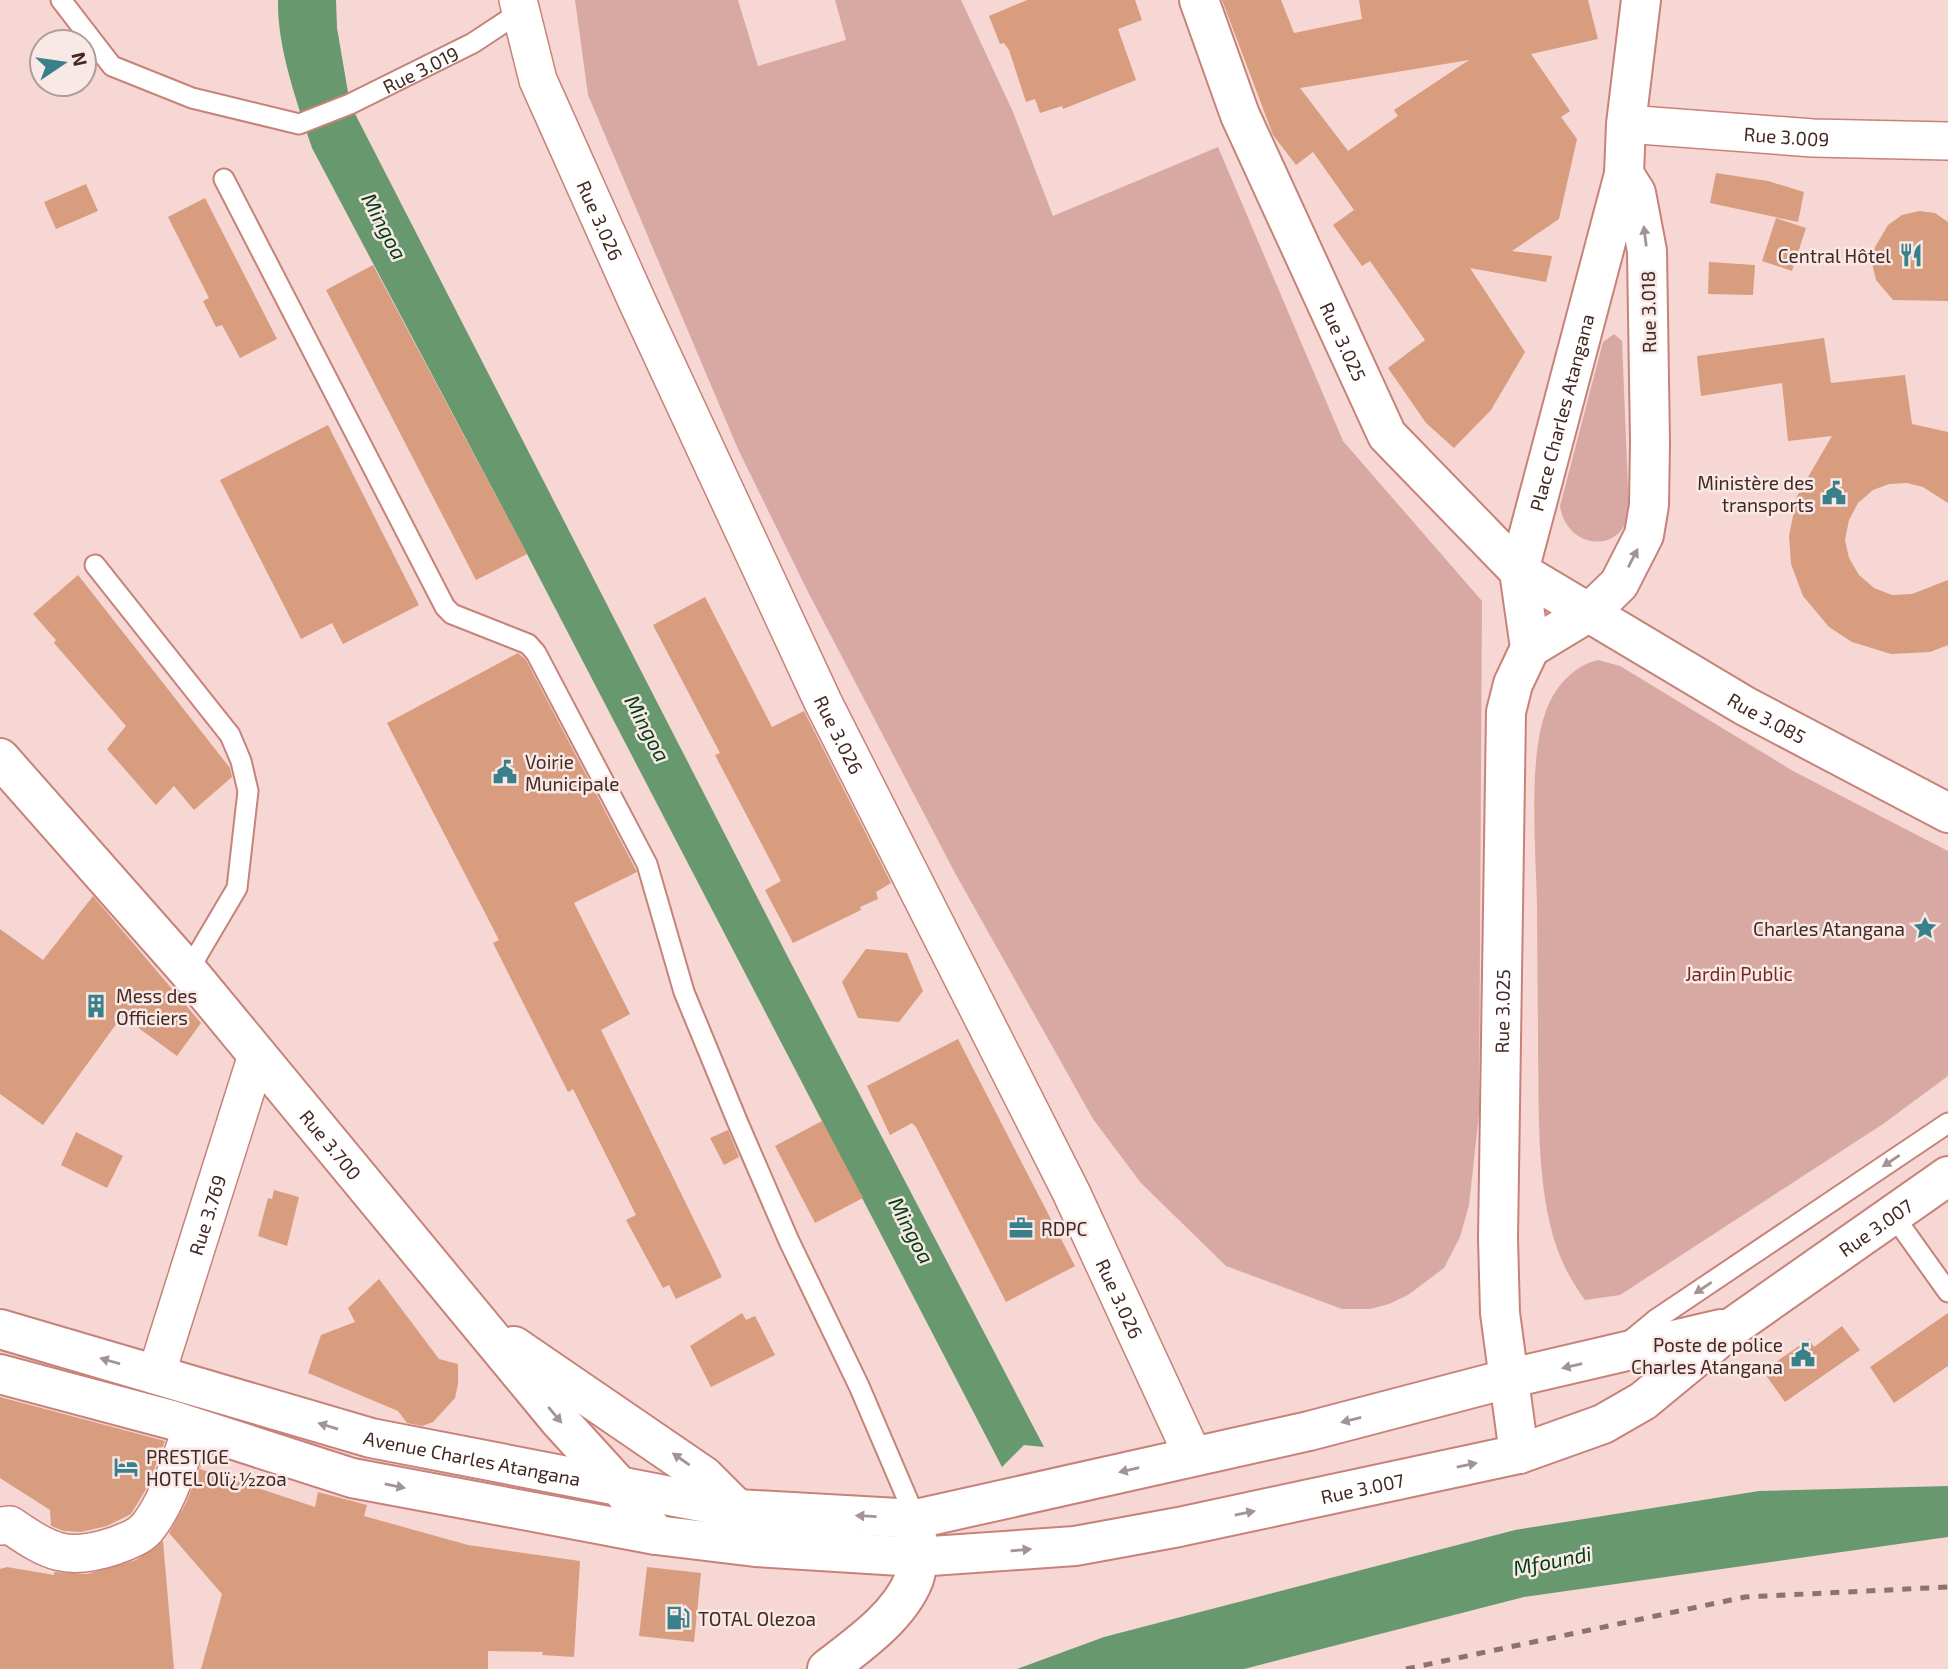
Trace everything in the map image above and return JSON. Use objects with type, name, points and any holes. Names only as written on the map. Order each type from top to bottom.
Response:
[{"type":"main road","name":"Rue 3.025","points":[[1199,0],[1240,115],[1387,435],[1520,571]]},
{"type":"main road","name":"Rue 3.018","points":[[1591,611],[1619,584],[1633,559],[1644,535],[1649,505],[1647,251],[1636,193],[1624,174],[1626,124],[1641,0]]},
{"type":"main road","name":"Place Charles Atangana","points":[[1520,571],[1624,174]]},
{"type":"main road","points":[[1520,571],[1591,611],[1530,648],[1520,571]]},
{"type":"main road","name":"Rue 3.085","points":[[1591,611],[1745,706],[1948,813]]},
{"type":"main road","name":"Rue 3.025","points":[[1519,1454],[1500,1313],[1498,1238],[1506,712],[1513,684],[1530,648]]},
{"type":"main road","name":"Rue 3.700","points":[[0,758],[188,971],[559,1420],[621,1488],[656,1535]]},
{"type":"main road","name":"Rue 3.007","points":[[935,1556],[1075,1546],[1179,1527],[1519,1454],[1603,1424],[1633,1406],[1734,1326],[1948,1176]]},
{"type":"main road","points":[[481,1324],[704,1476],[737,1508],[755,1547]]},
{"type":"main road","name":"Rue 3.007","points":[[958,1511],[1194,1455],[1309,1431],[1507,1379],[1734,1326]]},
{"type":"main road","name":"Avenue Charles Atangana","points":[[0,1329],[371,1438],[621,1488],[737,1508],[958,1511]]},
{"type":"main road","points":[[0,1374],[186,1425],[352,1478],[656,1535],[755,1547],[935,1556]]},
{"type":"main road","points":[[913,1510],[935,1556]]},
{"type":"main road","points":[[827,1669],[883,1622],[904,1597],[914,1578],[935,1556]]},
{"type":"street","name":"Rue 3.026","points":[[523,4],[538,80],[823,702],[1071,1192],[1194,1455]]},
{"type":"street","name":"Rue 3.009","points":[[1626,124],[1813,138],[1948,141]]},
{"type":"street","name":"Rue 3.769","points":[[156,1374],[257,1055]]},
{"type":"street","points":[[0,1526],[10,1525],[38,1546],[63,1555],[93,1553],[136,1538],[148,1527],[167,1493],[190,1434],[186,1425]]},
{"type":"lane","name":"Rue 3.019","points":[[61,0],[112,66],[192,98],[299,124],[350,104],[473,43],[523,4]]},
{"type":"lane","points":[[223,179],[445,607],[452,614],[528,644],[536,653],[647,864],[684,992],[738,1123],[913,1510]]},
{"type":"lane","points":[[95,565],[230,735],[241,761],[248,791],[237,888],[188,971]]},
{"type":"lane","points":[[1615,1355],[1655,1320],[1948,1123]]},
{"type":"lane","points":[[1893,1215],[1948,1292]]},
{"type":"green space","points":[[575,0],[738,0],[758,66],[846,40],[835,0],[961,0],[1013,112],[1053,216],[1218,147],[1343,441],[1482,601],[1479,1114],[1469,1205],[1460,1237],[1444,1268],[1408,1295],[1370,1309],[1342,1309],[1226,1266],[1141,1183],[1093,1119],[955,873],[807,590],[738,449],[588,95]]},
{"type":"green space","points":[[1614,334],[1622,341],[1629,513],[1624,527],[1615,536],[1605,541],[1593,541],[1572,531],[1564,520],[1560,506],[1603,342]]},
{"type":"green space","name":"Jardin Public","points":[[1598,660],[1620,666],[1793,771],[1948,851],[1948,1076],[1883,1124],[1620,1295],[1585,1300],[1559,1254],[1550,1224],[1543,1181],[1539,1115],[1534,808],[1536,756],[1545,714],[1553,696],[1565,680],[1580,667]]},
{"type":"water","name":"Mingoa","points":[[278,0],[336,0],[337,28],[350,104],[792,965],[1044,1447],[1024,1445],[1002,1467],[527,554],[312,148],[284,56]]},
{"type":"water","name":"Mfoundi","points":[[1948,1486],[1948,1537],[1524,1597],[1244,1669],[1017,1669],[1104,1637],[1515,1530],[1759,1491]]},
{"type":"building","points":[[1027,0],[1135,0],[1142,20],[1118,29],[1136,80],[1063,109],[1062,106],[1040,113],[1035,99],[1026,102],[1009,50],[1004,43],[1000,44],[989,16]]},
{"type":"building","points":[[1222,0],[1281,0],[1294,33],[1362,19],[1359,0],[1588,0],[1598,39],[1531,54],[1570,111],[1561,117],[1577,139],[1559,219],[1512,251],[1552,256],[1546,282],[1470,268],[1525,352],[1491,410],[1454,448],[1426,423],[1388,368],[1425,340],[1370,261],[1362,266],[1333,225],[1354,210],[1313,152],[1296,165],[1273,135]],"holes":[[[1469,60],[1394,110],[1398,116],[1348,151],[1300,88]]]},
{"type":"building","points":[[1716,173],[1768,181],[1804,192],[1798,222],[1710,203]]},
{"type":"building","points":[[86,184],[98,211],[56,229],[44,202]]},
{"type":"building","points":[[205,198],[277,339],[240,358],[222,325],[216,327],[203,301],[209,298],[168,217]]},
{"type":"building","name":"Central Hôtel","points":[[1919,211],[1935,213],[1948,222],[1948,301],[1893,300],[1876,280],[1872,263],[1875,247],[1888,225],[1902,215]]},
{"type":"building","points":[[1776,218],[1806,228],[1792,271],[1762,261]]},
{"type":"building","points":[[1709,262],[1755,265],[1753,295],[1708,294]]},
{"type":"building","points":[[373,265],[527,554],[476,580],[326,290]]},
{"type":"building","name":"Ministère des transports","points":[[1824,338],[1831,383],[1905,375],[1912,424],[1948,432],[1948,503],[1923,487],[1907,483],[1889,484],[1873,490],[1858,503],[1849,520],[1845,540],[1849,558],[1859,575],[1874,588],[1892,595],[1912,594],[1948,580],[1948,645],[1930,652],[1891,654],[1852,642],[1829,627],[1803,596],[1791,564],[1789,536],[1797,496],[1832,436],[1788,441],[1782,383],[1701,396],[1697,356]]},
{"type":"building","points":[[328,425],[419,605],[343,644],[332,623],[301,639],[220,480]]},
{"type":"building","points":[[78,575],[230,768],[232,777],[194,810],[174,786],[156,805],[107,749],[126,726],[54,643],[56,640],[33,614]]},
{"type":"building","points":[[705,597],[772,727],[804,711],[891,883],[876,892],[878,899],[860,907],[861,910],[793,943],[765,890],[781,881],[715,755],[720,753],[653,625]]},
{"type":"building","points":[[518,653],[526,660],[637,872],[574,903],[630,1014],[601,1030],[722,1277],[676,1299],[669,1285],[663,1288],[626,1220],[636,1215],[573,1089],[568,1092],[493,943],[499,940],[387,723]]},
{"type":"building","name":"Mess des Officiers","points":[[93,896],[201,1023],[177,1056],[122,1016],[43,1125],[0,1094],[0,929],[43,960]]},
{"type":"building","points":[[866,949],[907,953],[923,991],[899,1022],[858,1018],[842,982]]},
{"type":"building","points":[[958,1039],[1075,1266],[1006,1302],[916,1127],[912,1123],[890,1135],[867,1086]]},
{"type":"building","points":[[822,1121],[863,1198],[815,1223],[775,1146]]},
{"type":"building","points":[[728,1130],[739,1157],[724,1165],[710,1138]]},
{"type":"building","points":[[76,1132],[123,1156],[107,1188],[61,1165]]},
{"type":"building","points":[[274,1190],[299,1197],[287,1246],[258,1236],[268,1198],[272,1199]]},
{"type":"building","points":[[379,1279],[439,1359],[458,1364],[455,1398],[433,1422],[422,1426],[407,1423],[398,1411],[308,1373],[321,1335],[355,1322],[348,1308]]},
{"type":"building","points":[[742,1313],[746,1320],[755,1316],[775,1355],[711,1387],[690,1346]]},
{"type":"building","points":[[1948,1313],[1948,1366],[1894,1403],[1870,1367]]},
{"type":"building","name":"Poste de police Charles Atangana","points":[[1842,1326],[1860,1350],[1785,1402],[1763,1371],[1809,1339],[1814,1347]]},
{"type":"building","name":"PRESTIGE HOTEL Olï¿½zoa","points":[[0,1397],[165,1441],[148,1486],[131,1514],[107,1526],[81,1532],[64,1531],[51,1526],[50,1510],[0,1478]]},
{"type":"building","points":[[205,1454],[200,1469],[315,1507],[318,1492],[367,1505],[364,1516],[468,1545],[580,1561],[574,1657],[542,1655],[543,1652],[488,1651],[488,1669],[201,1669],[222,1594],[169,1533],[186,1503]]},
{"type":"building","points":[[163,1541],[174,1669],[0,1669],[0,1569],[7,1567],[54,1575],[54,1572],[87,1574],[136,1560]]},
{"type":"building","points":[[647,1567],[701,1573],[694,1642],[639,1636]]},
{"type":"railway","points":[[1406,1669],[1745,1597],[1948,1587]]},
{"type":"place","name":"Central Hôtel","points":[[1911,255]]},
{"type":"place","name":"Ministère des transports","points":[[1834,493]]},
{"type":"place","name":"Voirie Municipale","points":[[505,772]]},
{"type":"place","name":"Charles Atangana","points":[[1925,928]]},
{"type":"place","name":"Mess des Officiers","points":[[96,1006]]},
{"type":"place","name":"RDPC","points":[[1021,1228]]},
{"type":"place","name":"Poste de police Charles Atangana","points":[[1803,1355]]},
{"type":"place","name":"PRESTIGE HOTEL Olï¿½zoa","points":[[126,1467]]},
{"type":"place","name":"TOTAL Olezoa","points":[[678,1618]]}]
